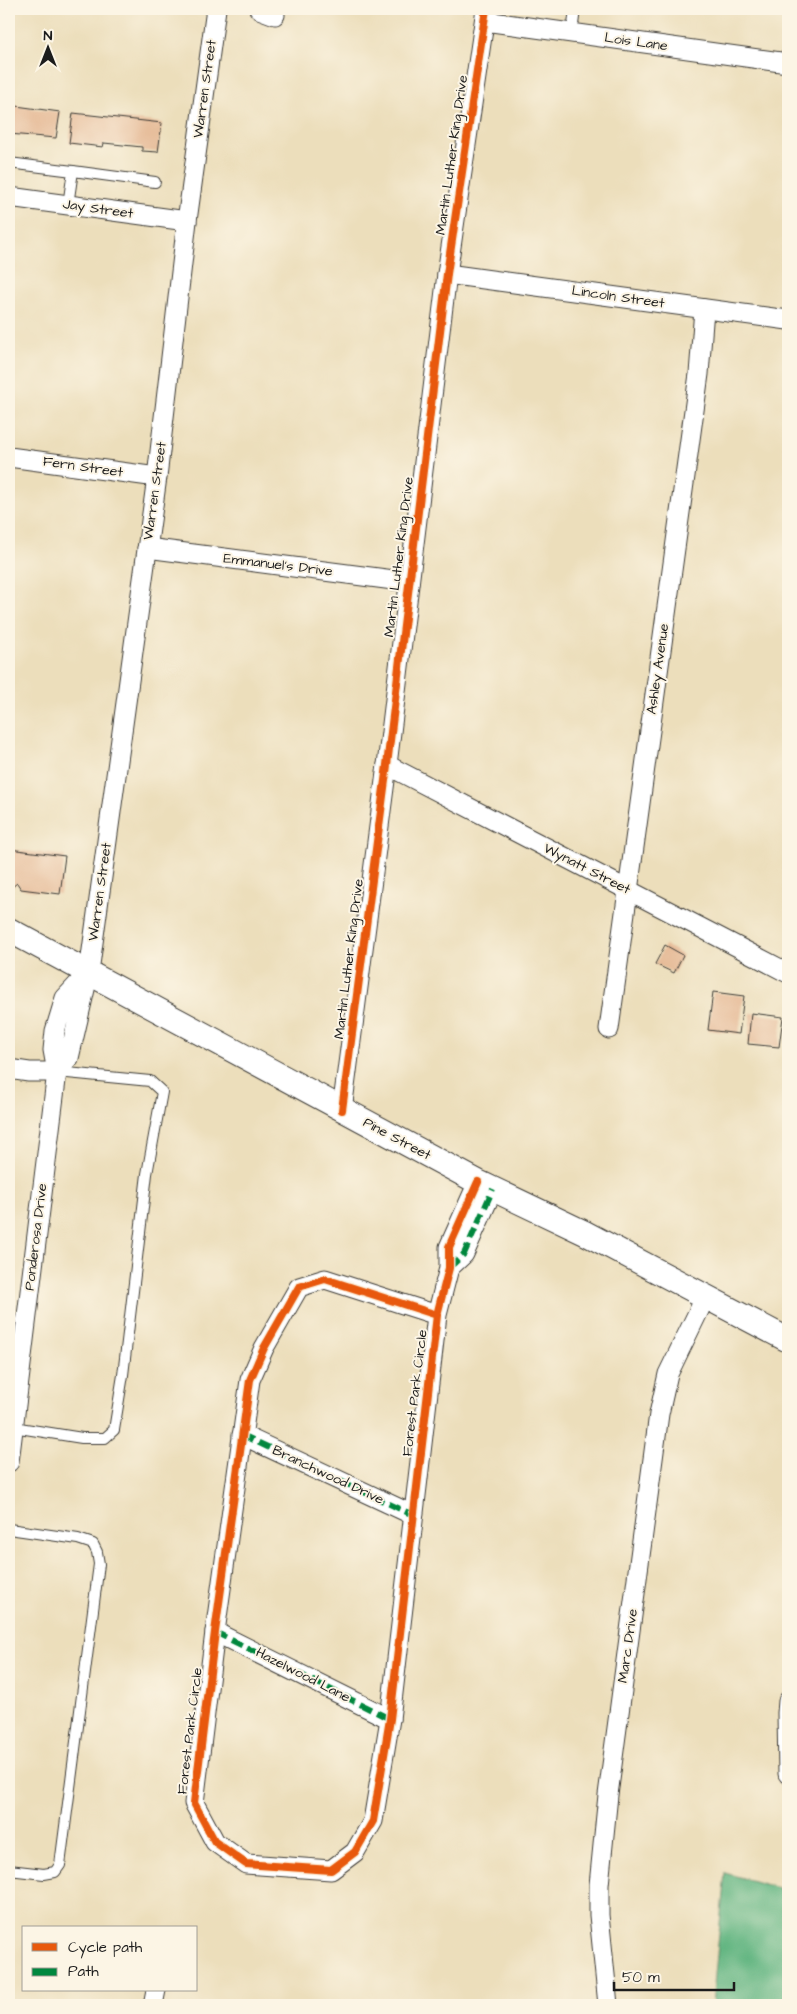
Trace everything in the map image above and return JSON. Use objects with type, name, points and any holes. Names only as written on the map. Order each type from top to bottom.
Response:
[{"type":"street","name":"Warren Street","points":[[89,972],[157,476],[187,222],[216,9]]},
{"type":"street","name":"Lois Lane","points":[[486,15],[572,33],[788,63]]},
{"type":"street","name":"Martin Luther King Drive","points":[[342,1110],[447,274],[486,15]]},
{"type":"street","name":"Jay Street","points":[[9,197],[187,222]]},
{"type":"street","name":"Lincoln Street","points":[[447,274],[788,320]]},
{"type":"street","name":"Ashley Avenue","points":[[610,1029],[627,890],[697,384],[704,309]]},
{"type":"street","name":"Fern Street","points":[[9,457],[157,476]]},
{"type":"street","name":"Emmanuel's Drive","points":[[147,548],[409,582]]},
{"type":"street","name":"Wynatt Street","points":[[386,766],[788,974]]},
{"type":"street","name":"Pine Street","points":[[9,930],[342,1110],[485,1185],[585,1233],[788,1340]]},
{"type":"street","name":"Ponderosa Drive","points":[[9,1462],[57,1072],[70,1058],[89,972]]},
{"type":"street","points":[[9,1069],[29,1072],[57,1072]]},
{"type":"street","name":"Forest Park Circle","points":[[437,1315],[325,1279],[299,1287],[264,1348],[250,1380],[215,1632],[194,1803],[215,1842],[246,1864],[331,1870],[355,1852],[373,1821],[390,1719],[437,1315],[449,1268],[449,1247],[485,1185]]},
{"type":"street","name":"Marc Drive","points":[[608,2005],[599,1915],[600,1885],[608,1795],[662,1395],[668,1374],[706,1296]]},
{"type":"street","name":"Branchwood Drive","points":[[242,1435],[413,1514]]},
{"type":"street","name":"Hazelwood Lane","points":[[215,1632],[390,1719]]},
{"type":"street","points":[[788,1701],[788,1774]]},
{"type":"street","points":[[153,2005],[156,1992]]},
{"type":"lane","points":[[572,33],[575,9]]},
{"type":"lane","points":[[9,163],[155,182]]},
{"type":"lane","points":[[68,205],[73,171]]},
{"type":"lane","points":[[13,1427],[90,1438],[106,1438],[114,1430],[149,1164],[162,1092],[150,1081],[57,1072]]},
{"type":"lane","points":[[9,1530],[78,1539],[93,1544],[98,1552],[99,1564],[60,1865],[55,1872],[44,1874],[9,1870]]},
{"type":"green space","points":[[725,1873],[785,1890],[788,1884],[788,2005],[712,2005]]},
{"type":"building","points":[[9,105],[60,112],[56,138],[9,134]]},
{"type":"building","points":[[73,113],[162,123],[158,152],[142,151],[142,147],[104,143],[103,147],[69,143]]},
{"type":"building","points":[[9,849],[65,856],[60,894],[21,889],[17,883],[11,888],[9,886]]},
{"type":"building","points":[[665,945],[683,955],[674,973],[655,964]]},
{"type":"building","points":[[713,992],[744,996],[739,1034],[708,1030]]},
{"type":"building","points":[[751,1013],[783,1017],[779,1047],[748,1044]]},
{"type":"marked path","points":[[449,1268],[464,1254],[493,1189]]},
{"type":"marked path","points":[[242,1435],[413,1515]]},
{"type":"marked path","points":[[215,1632],[390,1719]]},
{"type":"cycle path","points":[[342,1110],[387,765],[447,274],[486,9]]},
{"type":"cycle path","points":[[437,1315],[325,1279],[299,1287],[264,1348],[250,1380],[215,1632],[194,1803],[215,1842],[246,1864],[331,1870],[355,1852],[373,1821],[390,1719],[437,1315],[449,1268],[449,1247],[478,1182]]}]
